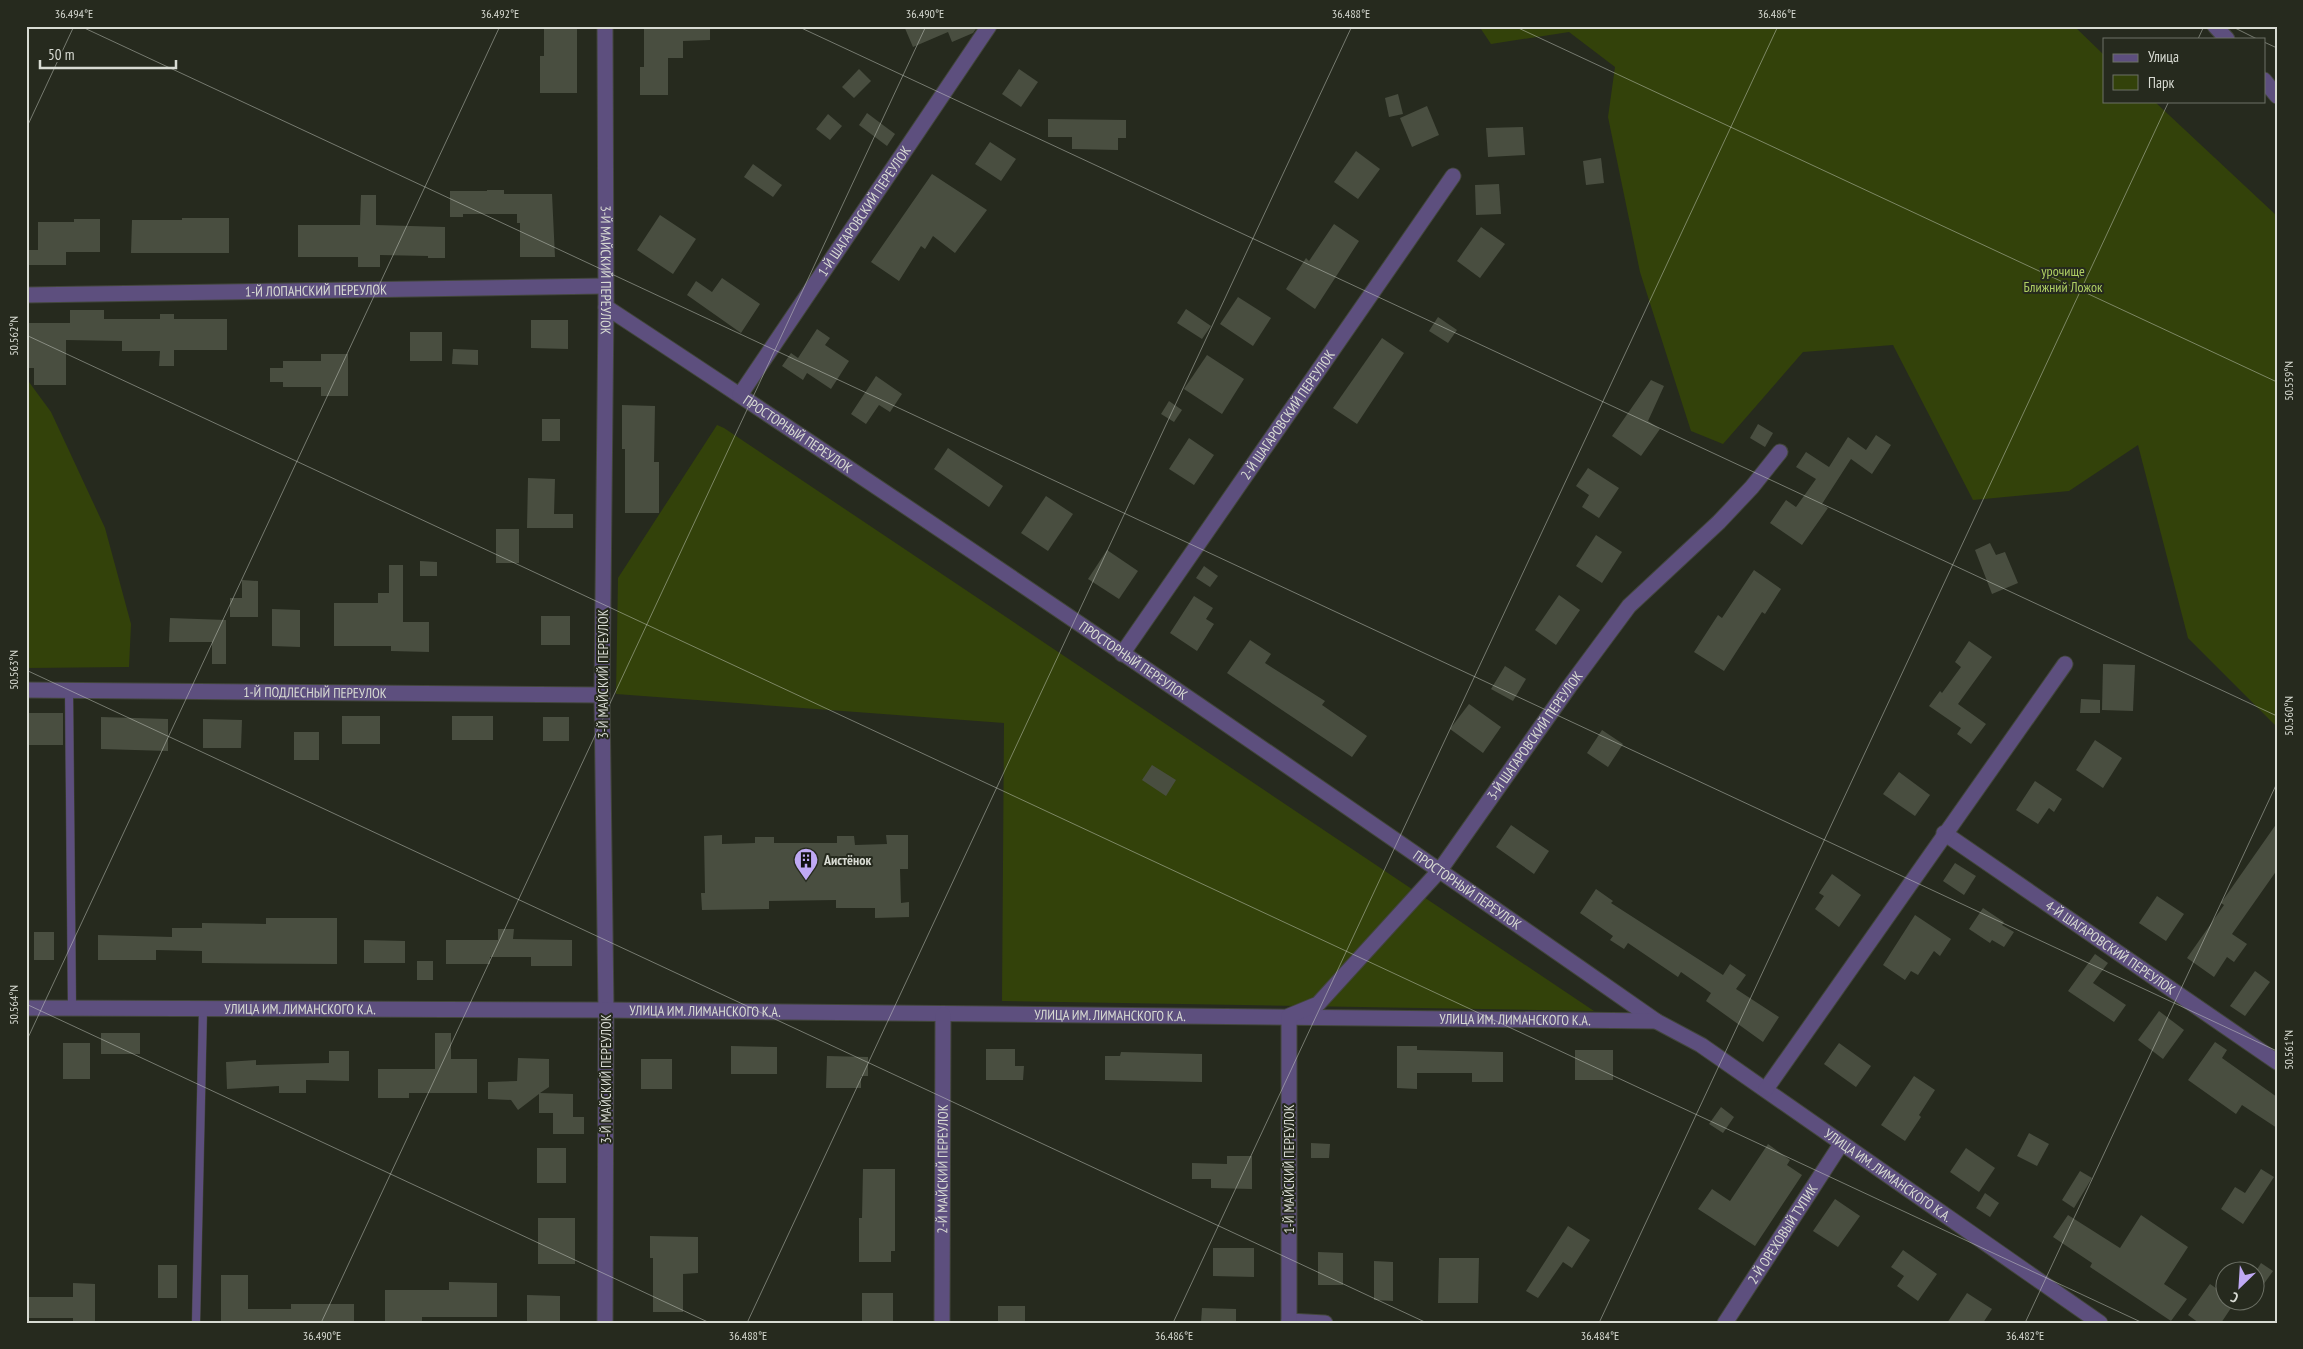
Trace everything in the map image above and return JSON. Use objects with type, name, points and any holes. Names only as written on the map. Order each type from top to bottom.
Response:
[{"type":"street","name":"3-Й МАЙСКИЙ ПЕРЕУЛОК","points":[[605,26],[606,308],[602,695],[606,1010],[605,1323]]},
{"type":"street","name":"1-Й ШАГАРОВСКИЙ ПЕРЕУЛОК","points":[[740,395],[989,26]]},
{"type":"street","points":[[2215,26],[2226,38]]},
{"type":"street","points":[[2266,82],[2277,96]]},
{"type":"street","name":"2-Й ШАГАРОВСКИЙ ПЕРЕУЛОК","points":[[1122,654],[1453,176]]},
{"type":"street","name":"1-Й ЛОПАНСКИЙ ПЕРЕУЛОК","points":[[26,295],[605,286]]},
{"type":"street","name":"ПРОСТОРНЫЙ ПЕРЕУЛОК","points":[[606,308],[740,395],[1122,654],[1440,870],[1656,1021]]},
{"type":"street","name":"3-Й ШАГАРОВСКИЙ ПЕРЕУЛОК","points":[[1289,1016],[1318,1004],[1440,870],[1569,687],[1629,606],[1719,522],[1752,487],[1780,452]]},
{"type":"street","points":[[1766,1089],[1944,833],[2065,664]]},
{"type":"street","name":"1-Й ПОДЛЕСНЫЙ ПЕРЕУЛОК","points":[[26,690],[602,695]]},
{"type":"street","name":"4-Й ШАГАРОВСКИЙ ПЕРЕУЛОК","points":[[1944,833],[2277,1062]]},
{"type":"street","name":"УЛИЦА ИМ. ЛИМАНСКОГО К.А.","points":[[26,1008],[606,1010],[1656,1021],[1701,1045],[1766,1089],[1841,1144],[2100,1323]]},
{"type":"street","name":"2-Й МАЙСКИЙ ПЕРЕУЛОК","points":[[942,1323],[943,1014]]},
{"type":"street","name":"1-Й МАЙСКИЙ ПЕРЕУЛОК","points":[[1289,1016],[1290,1322]]},
{"type":"street","name":"2-Й ОРЕХОВЫЙ ТУПИК","points":[[1725,1323],[1841,1144]]},
{"type":"street","points":[[1290,1322],[1325,1323]]},
{"type":"lane","points":[[68,690],[72,1008]]},
{"type":"lane","points":[[196,1323],[203,1009]]},
{"type":"green space","name":"урочище Ближний Ложок","points":[[1479,26],[2074,26],[2103,54],[2103,102],[2155,102],[2277,216],[2277,727],[2188,638],[2138,445],[2069,491],[1973,500],[1893,345],[1803,352],[1723,444],[1691,431],[1640,272],[1608,117],[1615,67],[1569,32],[1491,44]]},
{"type":"green space","points":[[26,378],[51,412],[105,528],[131,624],[129,667],[26,668]]},
{"type":"green space","points":[[717,425],[1594,1011],[1002,1001],[1004,723],[616,694],[618,578]]},
{"type":"building","points":[[544,26],[577,26],[577,93],[540,93],[540,56],[544,56]]},
{"type":"building","points":[[644,26],[710,26],[710,40],[683,41],[683,58],[668,58],[668,95],[640,95],[640,67],[644,67]]},
{"type":"building","points":[[904,26],[978,26],[973,33],[952,42],[948,32],[913,47]]},
{"type":"building","points":[[859,69],[871,81],[854,98],[842,87]]},
{"type":"building","points":[[1019,69],[1038,82],[1021,107],[1002,94]]},
{"type":"building","points":[[1398,94],[1403,114],[1389,117],[1385,98]]},
{"type":"building","points":[[1427,106],[1439,135],[1412,147],[1400,118]]},
{"type":"building","points":[[867,113],[895,134],[887,146],[859,125]]},
{"type":"building","points":[[828,114],[842,126],[830,140],[816,129]]},
{"type":"building","points":[[1048,119],[1126,120],[1126,138],[1118,138],[1118,150],[1072,149],[1072,137],[1048,137]]},
{"type":"building","points":[[1523,127],[1525,155],[1488,157],[1486,128]]},
{"type":"building","points":[[990,142],[1016,159],[1001,181],[975,164]]},
{"type":"building","points":[[1356,151],[1380,169],[1358,199],[1334,182]]},
{"type":"building","points":[[1601,158],[1604,183],[1586,185],[1583,161]]},
{"type":"building","points":[[753,164],[782,185],[773,197],[744,177]]},
{"type":"building","points":[[932,174],[987,210],[955,253],[933,236],[925,249],[921,246],[899,281],[871,262]]},
{"type":"building","points":[[1499,184],[1501,214],[1476,215],[1475,185]]},
{"type":"building","points":[[504,190],[504,194],[552,194],[555,257],[520,257],[520,223],[517,223],[517,214],[463,214],[463,217],[450,217],[450,191]]},
{"type":"building","points":[[361,195],[376,195],[376,225],[445,227],[445,258],[380,255],[380,267],[358,267],[358,257],[298,257],[298,225],[360,225]]},
{"type":"building","points":[[660,215],[696,239],[673,274],[637,250]]},
{"type":"building","points":[[182,218],[229,218],[229,253],[131,253],[132,220],[182,220]]},
{"type":"building","points":[[74,219],[100,219],[100,252],[66,252],[66,265],[26,265],[26,250],[38,250],[38,222],[74,222]]},
{"type":"building","points":[[1334,224],[1359,241],[1315,309],[1286,289],[1306,258],[1309,261]]},
{"type":"building","points":[[1481,227],[1505,244],[1480,278],[1457,261]]},
{"type":"building","points":[[722,278],[760,304],[741,333],[687,295],[696,281],[712,292]]},
{"type":"building","points":[[1238,297],[1271,318],[1253,346],[1220,324]]},
{"type":"building","points":[[1186,309],[1211,326],[1202,339],[1177,323]]},
{"type":"building","points":[[70,310],[104,310],[104,319],[160,319],[160,314],[174,314],[174,319],[227,319],[227,350],[174,350],[174,366],[159,366],[160,351],[122,351],[122,341],[66,340],[66,385],[34,385],[34,368],[26,368],[26,323],[70,323]]},
{"type":"building","points":[[1438,317],[1457,330],[1448,343],[1429,331]]},
{"type":"building","points":[[531,320],[568,320],[568,349],[531,348]]},
{"type":"building","points":[[817,329],[830,338],[825,345],[849,361],[831,389],[807,373],[803,380],[782,366],[791,353],[798,358]]},
{"type":"building","points":[[410,332],[442,332],[442,361],[410,361]]},
{"type":"building","points":[[1382,338],[1404,353],[1357,424],[1333,408]]},
{"type":"building","points":[[453,349],[478,350],[478,365],[452,364]]},
{"type":"building","points":[[321,354],[348,354],[348,396],[321,396],[321,387],[283,387],[283,382],[270,382],[270,368],[283,368],[283,361],[321,361]]},
{"type":"building","points":[[1207,355],[1244,379],[1222,414],[1184,389]]},
{"type":"building","points":[[876,376],[902,394],[890,412],[879,405],[866,424],[851,414]]},
{"type":"building","points":[[1651,380],[1664,386],[1648,421],[1660,429],[1641,456],[1612,436]]},
{"type":"building","points":[[1169,401],[1182,410],[1174,422],[1161,414]]},
{"type":"building","points":[[622,405],[655,406],[654,462],[659,462],[659,513],[625,513],[625,449],[622,449]]},
{"type":"building","points":[[542,419],[560,419],[560,441],[542,441]]},
{"type":"building","points":[[1758,424],[1773,433],[1765,447],[1750,438]]},
{"type":"building","points":[[1876,435],[1891,445],[1872,474],[1851,459],[1822,504],[1828,508],[1802,545],[1770,523],[1786,500],[1796,507],[1816,479],[1796,467],[1806,452],[1829,467],[1848,437],[1866,450]]},
{"type":"building","points":[[1189,438],[1214,455],[1194,485],[1169,469]]},
{"type":"building","points":[[948,448],[1003,486],[989,507],[934,469]]},
{"type":"building","points":[[1588,468],[1619,488],[1599,518],[1582,507],[1589,495],[1576,486]]},
{"type":"building","points":[[528,478],[555,479],[554,514],[573,514],[573,528],[527,528]]},
{"type":"building","points":[[1046,496],[1073,514],[1048,551],[1021,533]]},
{"type":"building","points":[[496,529],[519,529],[519,563],[496,563]]},
{"type":"building","points":[[1596,535],[1622,552],[1602,583],[1576,566]]},
{"type":"building","points":[[1990,543],[1996,555],[2005,552],[2018,583],[1992,594],[1975,550]]},
{"type":"building","points":[[1107,550],[1138,571],[1119,599],[1088,579]]},
{"type":"building","points":[[420,561],[437,562],[437,576],[420,576]]},
{"type":"building","points":[[389,565],[403,565],[403,622],[429,622],[429,652],[391,651],[391,646],[334,646],[334,603],[378,603],[378,593],[389,593]]},
{"type":"building","points":[[1204,566],[1218,576],[1210,587],[1196,578]]},
{"type":"building","points":[[1754,570],[1781,589],[1765,614],[1762,612],[1724,671],[1694,652],[1718,615],[1722,618]]},
{"type":"building","points":[[242,580],[258,581],[258,617],[230,617],[230,598],[242,598]]},
{"type":"building","points":[[1559,595],[1580,610],[1556,645],[1535,630]]},
{"type":"building","points":[[1194,596],[1213,608],[1206,619],[1214,624],[1197,651],[1170,633]]},
{"type":"building","points":[[272,609],[300,610],[300,647],[272,646]]},
{"type":"building","points":[[541,616],[570,616],[570,645],[541,645]]},
{"type":"building","points":[[170,618],[226,620],[226,664],[212,664],[212,642],[169,642]]},
{"type":"building","points":[[1250,640],[1271,654],[1265,663],[1325,701],[1322,705],[1367,736],[1352,757],[1227,673]]},
{"type":"building","points":[[1969,641],[1992,657],[1958,704],[1986,724],[1971,744],[1957,734],[1961,728],[1929,706],[1940,691],[1942,693],[1961,667],[1955,662]]},
{"type":"building","points":[[2103,664],[2135,665],[2133,711],[2102,710]]},
{"type":"building","points":[[1505,666],[1526,679],[1513,701],[1491,689]]},
{"type":"building","points":[[2081,699],[2100,700],[2100,713],[2080,713]]},
{"type":"building","points":[[1469,704],[1501,727],[1483,753],[1450,729]]},
{"type":"building","points":[[26,713],[63,713],[63,745],[26,745]]},
{"type":"building","points":[[342,716],[380,716],[380,744],[342,744]]},
{"type":"building","points":[[452,716],[493,716],[493,740],[452,740]]},
{"type":"building","points":[[101,717],[168,719],[168,751],[101,749]]},
{"type":"building","points":[[543,717],[569,717],[569,741],[543,741]]},
{"type":"building","points":[[203,719],[242,720],[241,748],[203,748]]},
{"type":"building","points":[[1602,730],[1623,744],[1608,767],[1587,753]]},
{"type":"building","points":[[294,732],[319,732],[319,760],[294,760]]},
{"type":"building","points":[[2095,740],[2122,758],[2103,788],[2076,770]]},
{"type":"building","points":[[1152,765],[1176,780],[1166,796],[1142,780]]},
{"type":"building","points":[[1899,772],[1930,795],[1915,816],[1883,794]]},
{"type":"building","points":[[2035,781],[2062,799],[2054,812],[2049,808],[2038,824],[2016,810]]},
{"type":"building","points":[[2277,823],[2277,870],[2232,934],[2247,944],[2234,962],[2227,957],[2214,977],[2187,958],[2224,905],[2221,903]]},
{"type":"building","points":[[1511,825],[1549,851],[1534,874],[1496,847]]},
{"type":"building","name":"Аистёнок","points":[[722,835],[722,844],[755,843],[755,837],[774,837],[774,843],[837,843],[837,836],[854,836],[855,845],[887,844],[886,835],[908,835],[908,869],[900,869],[901,903],[909,902],[909,917],[875,918],[875,908],[836,908],[836,900],[769,901],[769,909],[702,910],[701,893],[705,893],[704,836]]},
{"type":"building","points":[[1955,863],[1976,876],[1964,895],[1943,881]]},
{"type":"building","points":[[1832,874],[1861,895],[1839,927],[1815,909],[1824,896],[1819,893]]},
{"type":"building","points":[[1596,889],[1613,901],[1611,903],[1723,975],[1730,964],[1746,975],[1736,989],[1779,1017],[1763,1042],[1706,1001],[1711,993],[1681,972],[1678,977],[1628,943],[1624,949],[1610,940],[1613,936],[1580,913]]},
{"type":"building","points":[[2157,896],[2184,914],[2166,941],[2139,923]]},
{"type":"building","points":[[1983,908],[2004,922],[2002,925],[2014,932],[2004,947],[1992,940],[1990,943],[1969,929]]},
{"type":"building","points":[[1915,915],[1951,939],[1940,956],[1934,951],[1918,975],[1911,971],[1905,980],[1883,965]]},
{"type":"building","points":[[266,918],[337,918],[337,964],[202,963],[202,951],[156,950],[156,960],[98,960],[98,935],[172,937],[172,928],[202,928],[202,923],[266,924]]},
{"type":"building","points":[[498,929],[514,929],[513,939],[572,940],[572,966],[531,966],[531,957],[490,957],[490,964],[446,964],[446,940],[498,940]]},
{"type":"building","points":[[34,932],[54,932],[54,960],[34,960]]},
{"type":"building","points":[[364,940],[405,941],[405,963],[364,963]]},
{"type":"building","points":[[2095,954],[2108,963],[2093,983],[2126,1005],[2114,1022],[2068,991]]},
{"type":"building","points":[[417,961],[433,961],[433,980],[417,980]]},
{"type":"building","points":[[2255,971],[2270,982],[2245,1016],[2230,1006]]},
{"type":"building","points":[[2159,1011],[2184,1030],[2163,1059],[2138,1040]]},
{"type":"building","points":[[101,1033],[140,1033],[140,1054],[101,1054]]},
{"type":"building","points":[[435,1033],[451,1033],[451,1059],[477,1059],[477,1093],[409,1093],[409,1098],[378,1098],[378,1069],[435,1069]]},
{"type":"building","points":[[2215,1042],[2227,1050],[2222,1058],[2277,1097],[2277,1128],[2242,1105],[2236,1114],[2188,1080]]},
{"type":"building","points":[[63,1043],[90,1043],[90,1079],[63,1079]]},
{"type":"building","points":[[1839,1043],[1871,1066],[1856,1087],[1824,1064]]},
{"type":"building","points":[[731,1046],[777,1047],[777,1074],[731,1074]]},
{"type":"building","points":[[1397,1046],[1417,1046],[1417,1050],[1503,1052],[1503,1082],[1472,1082],[1472,1073],[1417,1073],[1417,1089],[1397,1088]]},
{"type":"building","points":[[986,1049],[1015,1049],[1015,1066],[1024,1066],[1023,1080],[986,1080]]},
{"type":"building","points":[[1575,1050],[1613,1050],[1613,1080],[1575,1080]]},
{"type":"building","points":[[329,1051],[349,1051],[349,1081],[306,1080],[306,1093],[279,1093],[279,1086],[227,1089],[226,1062],[256,1060],[256,1065],[329,1063]]},
{"type":"building","points":[[1121,1052],[1202,1054],[1202,1082],[1105,1080],[1105,1056],[1120,1056]]},
{"type":"building","points":[[827,1056],[868,1057],[868,1076],[861,1076],[861,1088],[826,1088]]},
{"type":"building","points":[[518,1058],[549,1059],[549,1087],[540,1093],[573,1094],[573,1117],[584,1117],[584,1134],[553,1134],[553,1113],[539,1113],[539,1094],[518,1110],[511,1100],[488,1099],[488,1082],[517,1081]]},
{"type":"building","points":[[641,1059],[672,1059],[672,1089],[641,1089]]},
{"type":"building","points":[[1914,1076],[1935,1090],[1919,1115],[1921,1117],[1905,1141],[1881,1125]]},
{"type":"building","points":[[1721,1107],[1734,1117],[1723,1133],[1709,1124]]},
{"type":"building","points":[[2029,1133],[2049,1144],[2037,1166],[2017,1156]]},
{"type":"building","points":[[1311,1143],[1330,1144],[1329,1158],[1311,1158]]},
{"type":"building","points":[[1768,1144],[1790,1160],[1787,1165],[1802,1175],[1755,1246],[1698,1209],[1712,1189],[1730,1201]]},
{"type":"building","points":[[537,1148],[566,1148],[566,1183],[537,1183]]},
{"type":"building","points":[[1966,1148],[1995,1168],[1979,1192],[1950,1172]]},
{"type":"building","points":[[1227,1156],[1252,1156],[1252,1189],[1211,1188],[1211,1179],[1192,1179],[1192,1163],[1227,1164]]},
{"type":"building","points":[[863,1169],[895,1169],[895,1251],[891,1251],[891,1262],[859,1262],[859,1218],[862,1218]]},
{"type":"building","points":[[2261,1169],[2274,1177],[2243,1224],[2221,1209],[2235,1187],[2245,1193]]},
{"type":"building","points":[[2080,1171],[2092,1178],[2074,1208],[2062,1200]]},
{"type":"building","points":[[1985,1193],[1999,1203],[1990,1217],[1976,1208]]},
{"type":"building","points":[[1835,1199],[1860,1216],[1838,1247],[1813,1231]]},
{"type":"building","points":[[2068,1215],[2120,1248],[2141,1215],[2188,1247],[2164,1284],[2187,1299],[2171,1321],[2090,1267],[2092,1263],[2053,1237]]},
{"type":"building","points":[[538,1218],[575,1218],[575,1264],[538,1264]]},
{"type":"building","points":[[1568,1226],[1590,1240],[1572,1268],[1563,1262],[1538,1298],[1526,1291]]},
{"type":"building","points":[[650,1236],[698,1237],[698,1273],[683,1274],[683,1312],[653,1312],[653,1258],[650,1258]]},
{"type":"building","points":[[1213,1248],[1254,1248],[1254,1277],[1213,1276]]},
{"type":"building","points":[[1903,1250],[1937,1274],[1918,1301],[1897,1286],[1904,1276],[1891,1267]]},
{"type":"building","points":[[1318,1252],[1343,1253],[1343,1285],[1318,1285]]},
{"type":"building","points":[[1439,1258],[1479,1258],[1478,1303],[1438,1303]]},
{"type":"building","points":[[1374,1261],[1393,1262],[1393,1301],[1374,1300]]},
{"type":"building","points":[[158,1265],[177,1265],[177,1298],[158,1298]]},
{"type":"building","points":[[2266,1266],[2273,1271],[2266,1281]]},
{"type":"building","points":[[221,1275],[248,1275],[248,1309],[291,1309],[291,1304],[354,1304],[354,1323],[221,1323]]},
{"type":"building","points":[[449,1282],[497,1283],[497,1317],[422,1317],[422,1322],[385,1321],[385,1290],[449,1290]]},
{"type":"building","points":[[73,1283],[95,1284],[95,1323],[73,1323],[73,1318],[26,1318],[26,1297],[73,1297]]},
{"type":"building","points":[[2210,1284],[2216,1288],[2216,1312],[2228,1312],[2221,1323],[2199,1323],[2188,1315]]},
{"type":"building","points":[[862,1293],[893,1293],[893,1323],[862,1323]]},
{"type":"building","points":[[1967,1293],[1992,1309],[1983,1323],[1947,1323]]},
{"type":"building","points":[[527,1295],[560,1296],[560,1323],[527,1323]]},
{"type":"building","points":[[998,1306],[1025,1306],[1025,1323],[998,1323]]},
{"type":"building","points":[[1202,1308],[1236,1309],[1236,1323],[1201,1323]]},
{"type":"place","name":"Аистёнок","points":[[806,881]]}]
